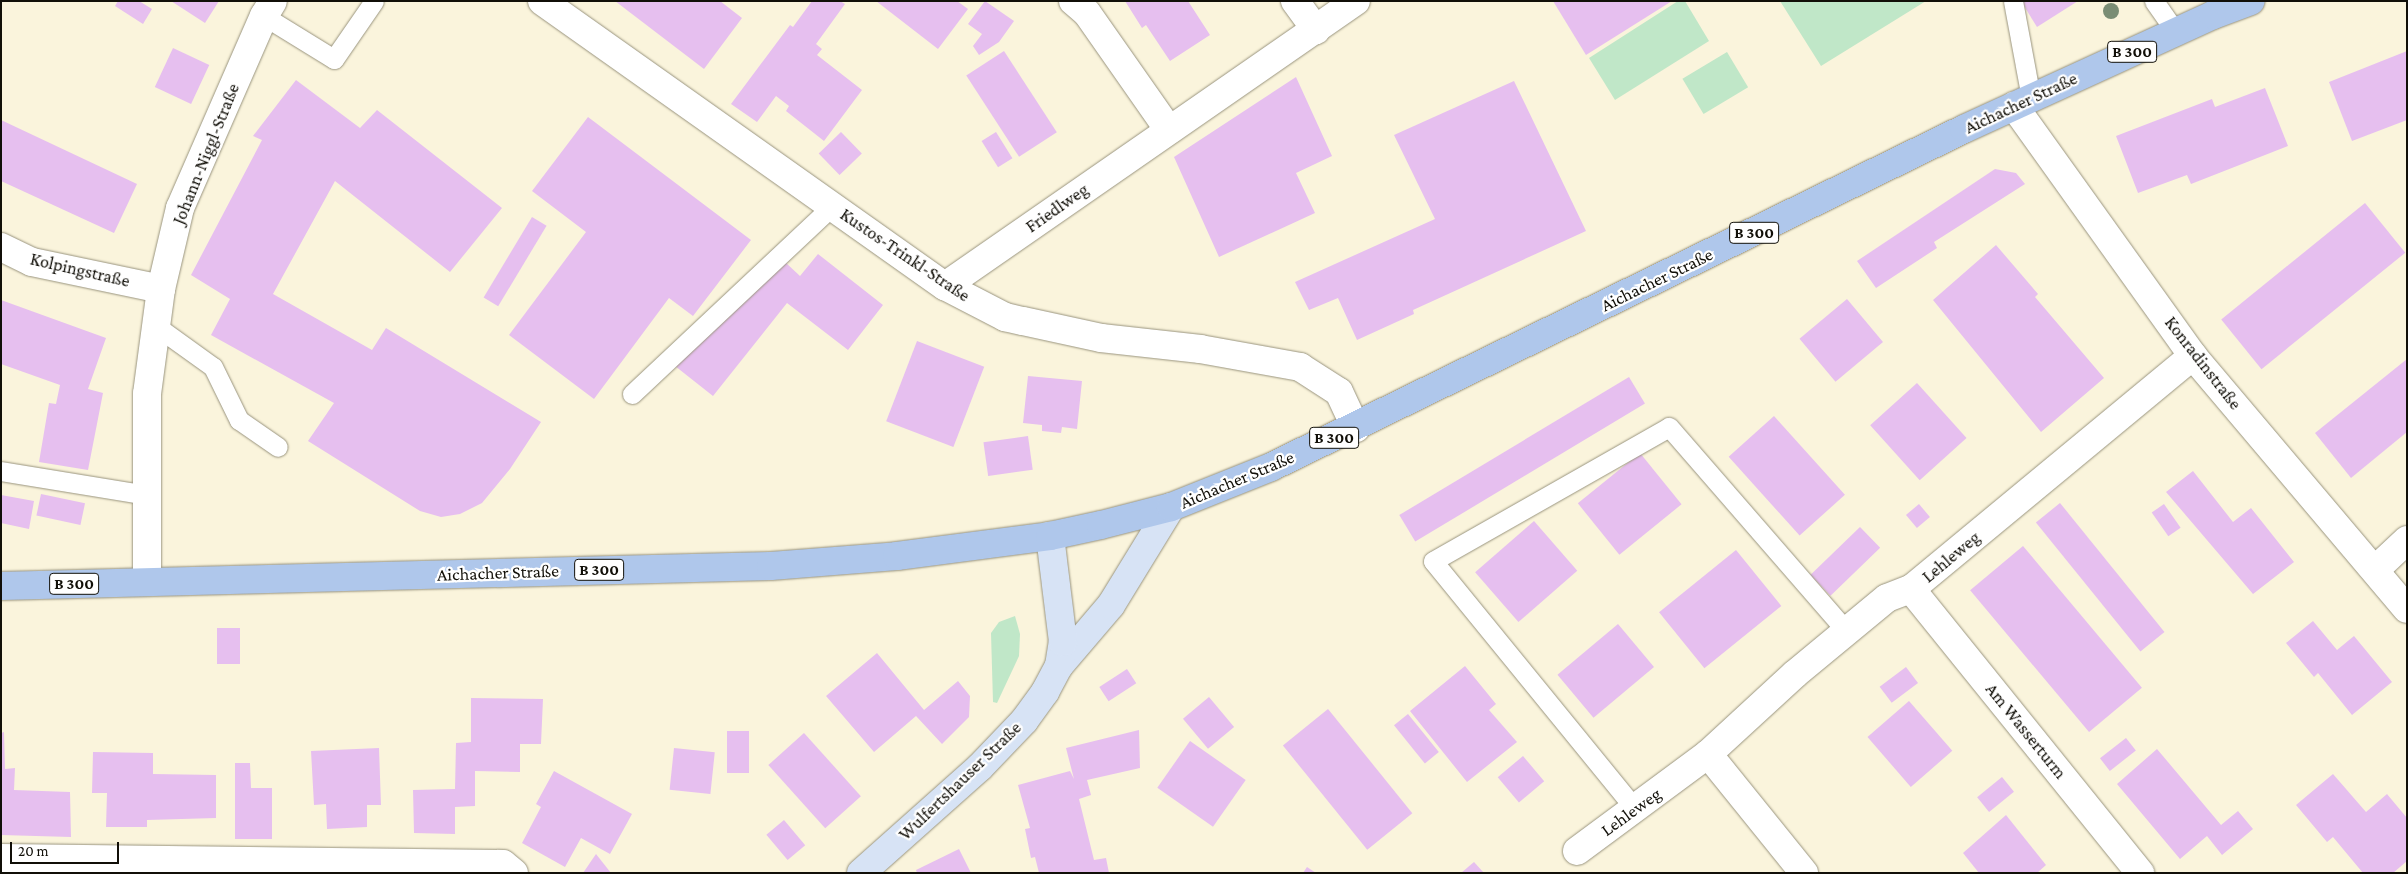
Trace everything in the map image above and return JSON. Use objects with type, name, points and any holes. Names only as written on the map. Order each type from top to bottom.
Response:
[{"type":"main road","name":"Aichacher Straße","points":[[1,586],[771,566],[897,556],[1050,536],[1171,507],[1356,428],[2022,102],[2176,32],[2211,8],[2251,1]]},
{"type":"main road","name":"Aichacher Straße","points":[[1059,666],[1111,605],[1171,507]]},
{"type":"main road","name":"Wulfertshauser Straße","points":[[861,873],[955,790],[1012,734],[1045,692],[1059,666],[1063,642],[1050,536]]},
{"type":"street","name":"Kustos-Trinkl-Straße","points":[[542,1],[946,286],[1004,317],[1101,338],[1200,349],[1300,367],[1339,392],[1356,428]]},
{"type":"street","points":[[1073,1],[1088,13],[1169,130]]},
{"type":"street","points":[[1295,1],[1316,30]]},
{"type":"street","name":"Friedlweg","points":[[946,286],[1356,1]]},
{"type":"street","name":"Johann-Niggl-Straße","points":[[147,582],[147,394],[161,289],[180,208],[268,8]]},
{"type":"street","name":"Konradinstraße","points":[[2022,102],[2193,356],[2407,609]]},
{"type":"street","name":"Kolpingstraße","points":[[1,247],[32,262],[161,289]]},
{"type":"street","name":"Lehleweg","points":[[1577,851],[1636,810],[1708,754],[1887,598],[1911,589],[2193,356]]},
{"type":"street","points":[[2375,570],[2407,540]]},
{"type":"street","name":"Am Wasserturm","points":[[1911,589],[2140,873]]},
{"type":"street","points":[[1708,754],[1804,873]]},
{"type":"street","points":[[1,858],[122,865],[504,864],[514,873]]},
{"type":"lane","points":[[268,8],[334,59],[374,1]]},
{"type":"lane","points":[[2013,1],[2022,102]]},
{"type":"lane","points":[[2154,1],[2176,32]]},
{"type":"lane","points":[[632,394],[832,206]]},
{"type":"lane","points":[[156,326],[213,368],[240,420],[278,447]]},
{"type":"lane","points":[[1636,810],[1433,561],[1669,427],[1847,632]]},
{"type":"lane","points":[[1,471],[148,495]]},
{"type":"green space","points":[[1678,1],[1685,1],[1709,41],[1615,100],[1589,58]]},
{"type":"green space","points":[[1780,1],[1926,1],[1821,66]]},
{"type":"green space","points":[[1727,52],[1748,87],[1704,114],[1682,79]]},
{"type":"green space","points":[[1015,616],[1020,634],[1019,656],[997,703],[993,702],[991,633],[999,622]]},
{"type":"building","points":[[118,1],[139,1],[152,9],[143,24],[115,6]]},
{"type":"building","points":[[171,1],[219,1],[205,23]]},
{"type":"building","points":[[615,1],[720,1],[742,18],[704,69]]},
{"type":"building","points":[[812,1],[840,1],[845,4],[816,44],[822,49],[817,55],[862,90],[824,141],[786,111],[789,106],[776,96],[757,122],[731,104],[790,25],[793,27]]},
{"type":"building","points":[[876,1],[957,1],[968,9],[938,49]]},
{"type":"building","points":[[985,1],[1014,21],[999,42],[979,55],[973,46],[982,34],[968,24]]},
{"type":"building","points":[[1125,1],[1188,1],[1210,35],[1170,61],[1146,25],[1142,28]]},
{"type":"building","points":[[1553,1],[1672,1],[1586,55]]},
{"type":"building","points":[[2021,1],[2078,1],[2037,27]]},
{"type":"building","points":[[173,48],[209,65],[191,104],[155,87]]},
{"type":"building","points":[[1004,51],[1057,132],[1019,157],[966,76]]},
{"type":"building","points":[[2407,51],[2407,120],[2352,141],[2329,82]]},
{"type":"building","points":[[1296,77],[1332,156],[1296,173],[1315,213],[1219,257],[1174,157]]},
{"type":"building","points":[[296,80],[360,128],[377,110],[502,208],[450,272],[335,181],[273,294],[372,350],[386,328],[541,422],[510,469],[482,503],[460,514],[441,517],[420,511],[308,441],[334,403],[211,335],[230,299],[191,275],[262,140],[253,136]]},
{"type":"building","points":[[1514,81],[1586,231],[1413,310],[1414,314],[1357,340],[1338,298],[1309,310],[1295,282],[1435,219],[1394,135]]},
{"type":"building","points":[[2265,88],[2288,146],[2191,184],[2187,175],[2138,193],[2116,136],[2212,99],[2215,107]]},
{"type":"building","points":[[588,117],[751,240],[693,316],[669,298],[594,399],[509,335],[586,232],[532,191]]},
{"type":"building","points":[[1,120],[137,184],[114,233],[1,181]]},
{"type":"building","points":[[841,132],[862,154],[840,175],[819,154]]},
{"type":"building","points":[[996,132],[1012,158],[998,167],[982,141]]},
{"type":"building","points":[[1995,169],[2016,173],[2025,184],[1934,242],[1937,248],[1876,288],[1857,261]]},
{"type":"building","points":[[2365,203],[2405,253],[2262,369],[2221,319]]},
{"type":"building","points":[[532,217],[547,226],[498,306],[484,298]]},
{"type":"building","points":[[1996,245],[2038,294],[2035,297],[2104,378],[2041,432],[1933,300]]},
{"type":"building","points":[[818,254],[883,305],[848,350],[787,303],[713,396],[675,366],[785,262],[800,276]]},
{"type":"building","points":[[1847,299],[1883,342],[1836,382],[1800,339]]},
{"type":"building","points":[[1,300],[106,338],[88,389],[103,393],[88,470],[39,462],[49,403],[56,404],[60,385],[1,364]]},
{"type":"building","points":[[917,341],[984,367],[953,447],[886,421]]},
{"type":"building","points":[[2407,359],[2407,432],[2351,478],[2315,433]]},
{"type":"building","points":[[1028,376],[1082,381],[1077,429],[1062,427],[1061,433],[1042,431],[1042,425],[1023,423]]},
{"type":"building","points":[[1629,377],[1645,404],[1415,542],[1399,515]]},
{"type":"building","points":[[1917,383],[1967,438],[1920,480],[1870,425]]},
{"type":"building","points":[[1774,416],[1845,495],[1800,536],[1729,457]]},
{"type":"building","points":[[1028,436],[1033,470],[988,476],[983,442]]},
{"type":"building","points":[[1640,453],[1682,504],[1619,555],[1578,503]]},
{"type":"building","points":[[2193,471],[2233,522],[2251,508],[2294,562],[2253,594],[2166,492]]},
{"type":"building","points":[[41,494],[85,503],[80,525],[36,516]]},
{"type":"building","points":[[1,495],[34,501],[29,529],[1,523]]},
{"type":"building","points":[[2060,503],[2164,632],[2140,652],[2036,523]]},
{"type":"building","points":[[1919,504],[1930,517],[1917,528],[1906,515]]},
{"type":"building","points":[[2164,504],[2181,528],[2168,536],[2152,513]]},
{"type":"building","points":[[1534,521],[1577,571],[1518,622],[1475,572]]},
{"type":"building","points":[[1860,527],[1880,548],[1831,596],[1810,575]]},
{"type":"building","points":[[2023,546],[2142,688],[2089,732],[1970,590]]},
{"type":"building","points":[[1736,550],[1781,606],[1704,668],[1659,612]]},
{"type":"building","points":[[2313,621],[2337,650],[2354,636],[2392,682],[2352,715],[2318,673],[2314,677],[2286,643]]},
{"type":"building","points":[[1618,624],[1654,667],[1593,718],[1557,675]]},
{"type":"building","points":[[217,628],[240,628],[240,664],[217,664]]},
{"type":"building","points":[[877,653],[924,710],[958,681],[970,696],[969,717],[942,744],[916,716],[874,752],[826,696]]},
{"type":"building","points":[[1465,666],[1496,704],[1489,710],[1517,742],[1467,782],[1410,711]]},
{"type":"building","points":[[1906,667],[1918,683],[1892,703],[1880,687]]},
{"type":"building","points":[[1127,669],[1136,683],[1109,701],[1099,687]]},
{"type":"building","points":[[1209,697],[1234,727],[1208,749],[1183,719]]},
{"type":"building","points":[[471,698],[543,699],[541,744],[520,744],[520,772],[475,771],[475,806],[455,807],[455,834],[414,833],[413,790],[455,789],[456,743],[471,742]]},
{"type":"building","points":[[1909,701],[1952,751],[1911,787],[1867,737]]},
{"type":"building","points":[[1328,709],[1412,813],[1367,850],[1283,746]]},
{"type":"building","points":[[1408,714],[1439,752],[1425,763],[1394,725]]},
{"type":"building","points":[[1139,730],[1140,768],[1087,780],[1091,795],[1079,799],[1094,860],[1106,858],[1109,873],[1039,873],[1035,857],[1031,858],[1025,829],[1030,828],[1018,785],[1070,771],[1074,779],[1066,748]]},
{"type":"building","points":[[727,731],[749,731],[749,773],[727,773]]},
{"type":"building","points":[[4,732],[5,769],[15,768],[14,790],[70,792],[71,837],[1,835],[1,733]]},
{"type":"building","points":[[804,733],[861,796],[825,828],[768,765]]},
{"type":"building","points":[[2126,738],[2136,751],[2110,771],[2100,758]]},
{"type":"building","points":[[1190,741],[1246,780],[1213,827],[1157,788]]},
{"type":"building","points":[[379,748],[381,805],[367,805],[367,827],[327,829],[326,804],[314,805],[311,751]]},
{"type":"building","points":[[674,748],[715,752],[710,794],[670,790]]},
{"type":"building","points":[[2157,749],[2221,825],[2238,811],[2253,829],[2222,855],[2207,836],[2180,859],[2117,784]]},
{"type":"building","points":[[93,752],[153,753],[153,774],[216,775],[216,818],[147,820],[147,827],[106,827],[107,793],[92,793]]},
{"type":"building","points":[[1523,756],[1544,781],[1519,802],[1498,777]]},
{"type":"building","points":[[235,763],[250,763],[251,788],[272,788],[272,839],[235,839]]},
{"type":"building","points":[[554,771],[632,814],[610,854],[581,838],[565,867],[522,843],[541,807],[536,804]]},
{"type":"building","points":[[2333,774],[2366,812],[2387,794],[2407,818],[2407,861],[2393,873],[2363,873],[2333,837],[2327,842],[2296,805]]},
{"type":"building","points":[[2002,777],[2014,792],[1989,812],[1977,797]]},
{"type":"building","points":[[2006,815],[2046,865],[2037,873],[1979,873],[1963,853]]},
{"type":"building","points":[[784,820],[805,845],[788,860],[766,835]]},
{"type":"building","points":[[959,849],[971,873],[917,873],[916,870]]},
{"type":"building","points":[[596,854],[611,873],[583,873]]},
{"type":"building","points":[[1474,862],[1484,873],[1461,873]]},
{"type":"building","points":[[1307,867],[1316,873],[1303,873]]}]
